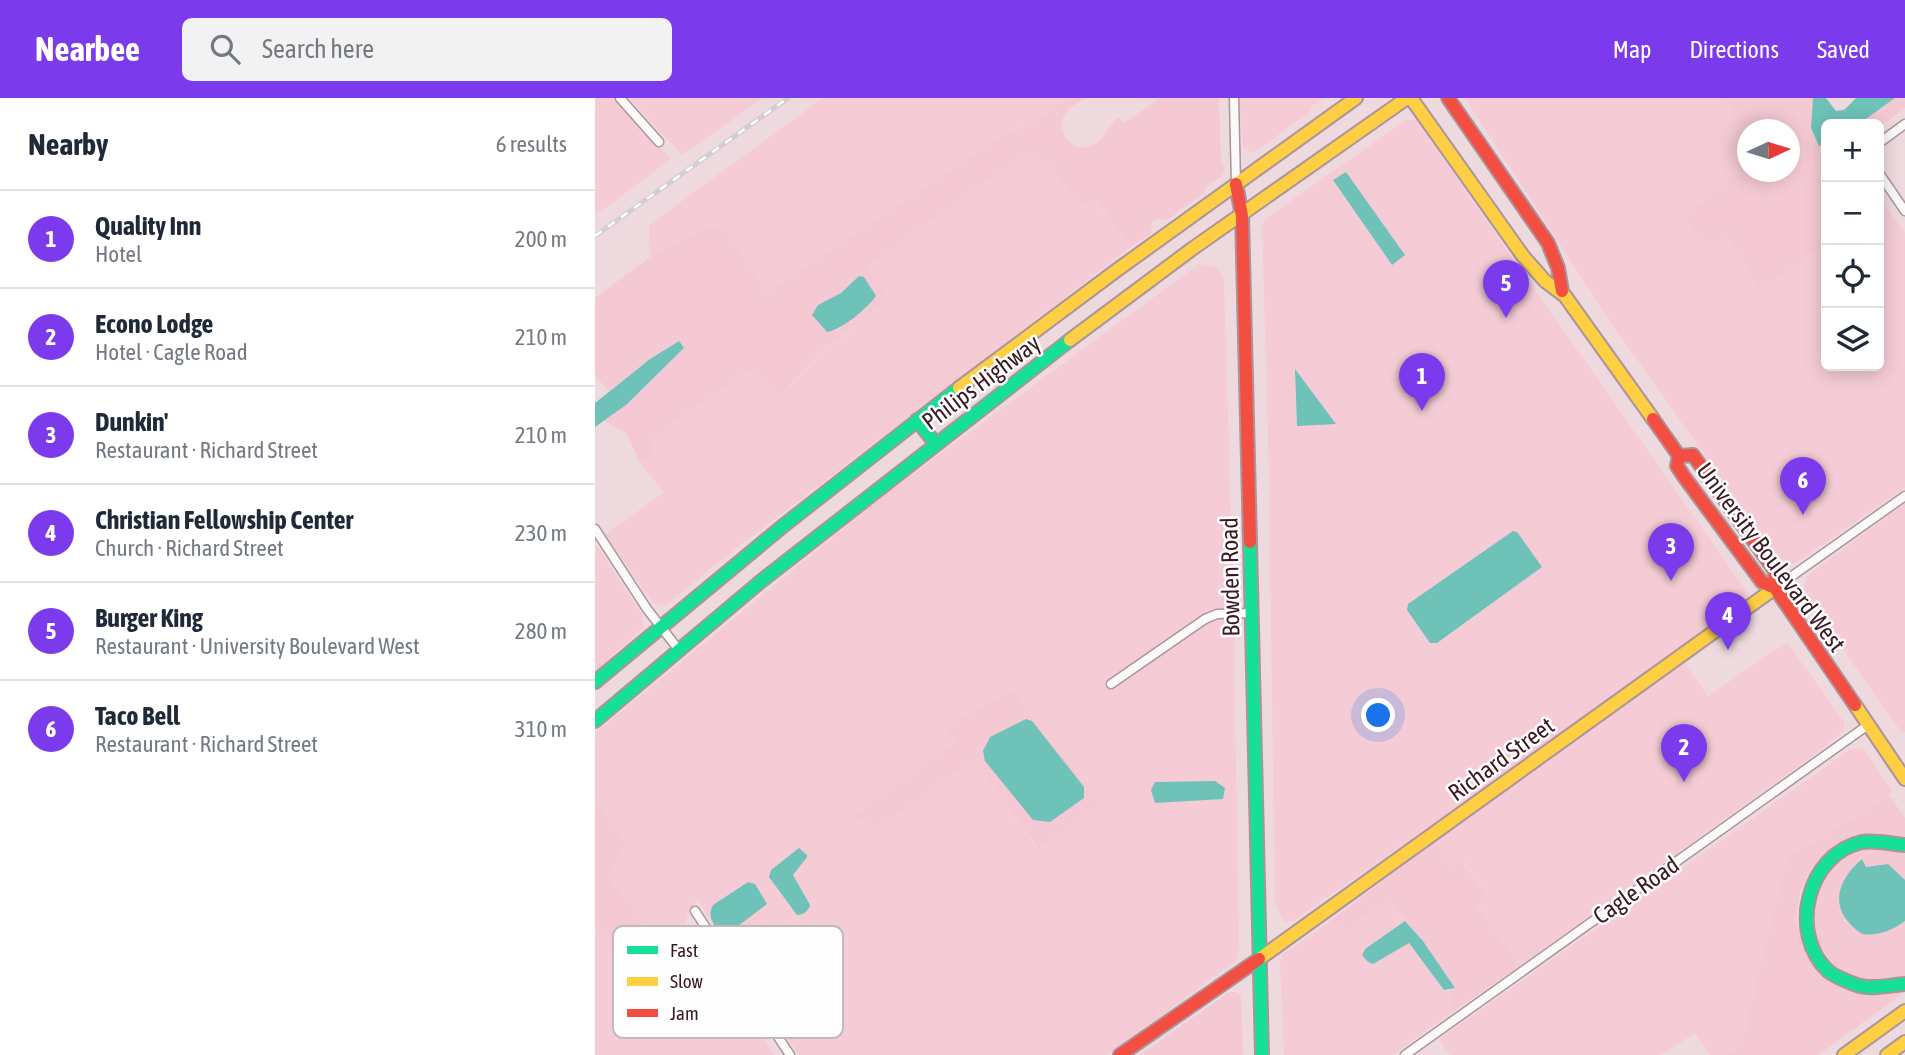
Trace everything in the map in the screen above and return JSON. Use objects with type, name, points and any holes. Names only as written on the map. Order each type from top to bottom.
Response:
[{"type":"main road","name":"Philips Highway","points":[[595,682],[789,521],[917,420],[1124,265],[1356,98]]},
{"type":"main road","name":"Philips Highway","points":[[595,721],[935,443],[1192,249],[1409,98]]},
{"type":"main road","name":"University Boulevard West","points":[[1409,98],[1523,256],[1545,281],[1562,291],[1679,456],[1677,466],[1681,472],[1762,582],[1775,588],[1905,779]]},
{"type":"main road","name":"University Boulevard West","points":[[1448,98],[1548,243],[1558,268],[1562,291]]},
{"type":"main road","name":"Bowden Road","points":[[1236,184],[1242,216],[1262,1055]]},
{"type":"main road","points":[[917,420],[935,443]]},
{"type":"main road","points":[[1679,456],[1693,455],[1775,571],[1775,588]]},
{"type":"main road","name":"Richard Street","points":[[1120,1055],[1775,588]]},
{"type":"main road","points":[[1905,845],[1884,840],[1871,841],[1858,843],[1836,853],[1812,881],[1807,892],[1804,919],[1808,941],[1816,958],[1841,981],[1868,989],[1905,984]]},
{"type":"main road","points":[[1844,1055],[1905,1011]]},
{"type":"main road","points":[[1887,1055],[1905,1042]]},
{"type":"street","points":[[619,98],[659,142]]},
{"type":"street","name":"Bowden Road","points":[[1234,98],[1236,184]]},
{"type":"street","points":[[1884,139],[1905,124]]},
{"type":"street","points":[[1884,180],[1905,211]]},
{"type":"street","name":"Richard Street","points":[[1775,588],[1905,496]]},
{"type":"street","points":[[595,528],[679,650]]},
{"type":"street","points":[[1111,684],[1205,619],[1217,614],[1251,613]]},
{"type":"street","name":"Cagle Road","points":[[1405,1055],[1868,725]]},
{"type":"street","points":[[695,911],[705,926]]},
{"type":"street","points":[[779,1038],[790,1055]]},
{"type":"shaded area","points":[[595,98],[616,98],[671,159],[595,216]]},
{"type":"shaded area","points":[[629,98],[763,98],[682,155]]},
{"type":"shaded area","points":[[823,98],[1067,98],[1021,129],[1011,130],[766,294],[726,229],[705,229],[650,257],[649,225]]},
{"type":"shaded area","points":[[1067,98],[1085,98],[1064,116],[1062,130],[1068,141],[1086,147],[1101,139],[1118,117],[1124,123],[1160,98],[1219,98],[1221,162],[1225,168],[1220,177],[1205,187],[1204,193],[1169,219],[1158,219],[1151,223],[1152,233],[1131,247],[1095,200],[1081,206],[1044,159],[1018,159],[866,267],[889,299],[824,349],[780,396],[749,370],[650,440],[653,454],[640,463],[626,433],[604,421],[626,405],[684,348],[678,341],[609,391],[595,376],[595,298],[650,257],[705,229],[726,229],[766,293],[1011,130],[1022,129]],"holes":[[[859,276],[868,308],[837,331],[818,305],[841,293]]]},
{"type":"shaded area","points":[[1239,98],[1324,98],[1311,107],[1310,112],[1253,153],[1243,148]]},
{"type":"shaded area","points":[[1465,98],[1724,98],[1738,119],[1737,176],[1683,215],[1726,236],[1762,289],[1821,247],[1821,371],[1884,371],[1884,203],[1905,233],[1905,488],[1796,563],[1787,564],[1779,560],[1609,320]]},
{"type":"shaded area","points":[[1724,98],[1813,98],[1811,128],[1819,146],[1821,145],[1821,247],[1761,290],[1726,236],[1707,249],[1683,215],[1737,176],[1737,182],[1800,182],[1800,119],[1738,119]]},
{"type":"shaded area","points":[[1895,98],[1905,98],[1905,108],[1884,123],[1884,119],[1866,119]]},
{"type":"shaded area","points":[[1406,120],[1416,120],[1749,595],[1709,627],[1505,774],[1293,921],[1284,922],[1275,904],[1262,227],[1265,219]]},
{"type":"shaded area","points":[[1044,158],[1081,206],[1094,200],[1131,247],[738,547],[665,606],[653,603],[605,535],[664,492],[640,463],[653,454],[650,440],[749,370],[781,396],[825,349],[889,299],[865,267],[1018,159]]},
{"type":"shaded area","points":[[1199,264],[1218,267],[1224,280],[1233,589],[1239,944],[1237,960],[1108,1055],[799,1055],[788,1038],[843,1038],[843,926],[714,926],[698,901],[691,907],[684,926],[647,926],[608,877],[625,843],[595,801],[595,733],[884,495]],"holes":[[[1012,690],[1101,804],[1037,848],[974,759],[880,826],[851,819],[956,741]]]},
{"type":"shaded area","points":[[1905,503],[1905,732],[1902,733],[1803,593],[1807,576]]},
{"type":"shaded area","points":[[595,543],[642,614],[643,628],[595,672]]},
{"type":"shaded area","points":[[1787,642],[1844,722],[1844,731],[1520,966],[1477,904],[1487,895],[1463,861],[1452,867],[1434,842],[1683,661],[1708,696]]},
{"type":"shaded area","points":[[1012,690],[1101,804],[1038,848],[974,760],[880,826],[850,819],[956,741],[945,728]]},
{"type":"shaded area","points":[[1851,749],[1865,750],[1893,792],[1787,858],[1741,1047],[1727,1055],[1710,1055],[1695,1033],[1661,1055],[1450,1055],[1439,1039]]},
{"type":"shaded area","points":[[1889,795],[1905,818],[1905,838],[1872,834],[1845,841],[1815,864],[1800,892],[1796,921],[1808,955],[1850,990],[1880,995],[1898,991],[1901,995],[1818,1055],[1727,1055],[1741,1047],[1787,858]]},
{"type":"shaded area","points":[[595,801],[626,843],[608,877],[647,926],[613,926],[613,949],[595,924]]},
{"type":"shaded area","points":[[1434,842],[1452,867],[1462,861],[1487,896],[1477,905],[1520,966],[1455,1010],[1448,991],[1454,988],[1423,941],[1390,902],[1372,910],[1345,932],[1330,921]]},
{"type":"shaded area","points":[[1867,847],[1905,852],[1905,880],[1888,864],[1865,867],[1862,860],[1845,921],[1862,934],[1885,931],[1905,921],[1905,979],[1869,983],[1834,967],[1814,937],[1813,894],[1835,862]]},
{"type":"shaded area","points":[[1390,902],[1405,921],[1365,949],[1362,955],[1409,943],[1444,990],[1448,991],[1455,1010],[1393,1055],[1284,1055],[1280,964],[1283,954],[1330,921],[1345,932],[1372,910]]},
{"type":"shaded area","points":[[595,924],[613,948],[613,1038],[764,1038],[775,1055],[595,1055]]},
{"type":"shaded area","points":[[1229,992],[1241,995],[1243,1055],[1140,1055]]},
{"type":"water","points":[[1813,98],[1826,98],[1836,111],[1844,110],[1856,98],[1895,98],[1866,119],[1821,119],[1819,146],[1811,128]]},
{"type":"water","points":[[1346,172],[1405,255],[1392,265],[1333,180]]},
{"type":"water","points":[[859,276],[864,277],[876,296],[854,318],[827,332],[812,315],[818,305],[841,293]]},
{"type":"water","points":[[679,341],[684,348],[626,405],[595,427],[595,403],[650,359]]},
{"type":"water","points":[[1295,369],[1336,424],[1297,426]]},
{"type":"water","points":[[1513,531],[1517,532],[1542,567],[1437,643],[1430,643],[1407,610],[1408,604]]},
{"type":"water","points":[[1026,719],[1032,721],[1084,787],[1084,798],[1050,822],[1033,820],[985,761],[983,751],[990,737]]},
{"type":"water","points":[[1215,781],[1225,788],[1223,799],[1155,803],[1151,790],[1155,782]]},
{"type":"water","points":[[799,848],[807,857],[793,875],[810,905],[805,912],[797,915],[769,877],[771,870]]},
{"type":"water","points":[[1862,859],[1866,867],[1888,864],[1905,880],[1905,921],[1885,932],[1862,934],[1851,925],[1840,907],[1841,887]]},
{"type":"water","points":[[748,882],[755,884],[767,904],[738,926],[715,926],[710,914],[713,905]]},
{"type":"water","points":[[1405,921],[1423,941],[1455,988],[1444,990],[1409,943],[1373,964],[1362,955],[1365,949]]},
{"type":"railway","points":[[595,236],[788,98]]},
{"type":"traffic: fast","points":[[595,721],[760,582],[1070,340]]},
{"type":"traffic: fast","points":[[595,682],[783,526],[959,388]]},
{"type":"traffic: fast","points":[[917,420],[935,443]]},
{"type":"traffic: fast","points":[[1250,542],[1262,1055]]},
{"type":"traffic: fast","points":[[1905,845],[1862,842],[1843,849],[1828,862],[1817,878],[1809,897],[1807,917],[1809,936],[1816,955],[1828,971],[1862,986],[1905,984]]},
{"type":"traffic: slow","points":[[959,388],[1356,98]]},
{"type":"traffic: slow","points":[[1070,340],[1192,249],[1407,98]]},
{"type":"traffic: slow","points":[[1411,98],[1523,256],[1545,281],[1565,296],[1653,419]]},
{"type":"traffic: slow","points":[[1259,959],[1775,588]]},
{"type":"traffic: slow","points":[[1855,705],[1905,779]]},
{"type":"traffic: slow","points":[[1844,1055],[1905,1011]]},
{"type":"traffic: slow","points":[[1887,1055],[1905,1042]]},
{"type":"traffic: jam","points":[[1448,98],[1548,243],[1558,268],[1562,291]]},
{"type":"traffic: jam","points":[[1236,184],[1242,216],[1250,542]]},
{"type":"traffic: jam","points":[[1653,419],[1679,456],[1677,466],[1685,478],[1762,582],[1775,588],[1855,705]]},
{"type":"traffic: jam","points":[[1679,456],[1693,455],[1775,571],[1775,588]]},
{"type":"traffic: jam","points":[[1120,1055],[1259,959]]},
{"type":"place","name":"Burger King","points":[[1506,318]]},
{"type":"place","name":"Quality Inn","points":[[1422,411]]},
{"type":"place","name":"Taco Bell","points":[[1803,515]]},
{"type":"place","name":"Dunkin'","points":[[1671,581]]},
{"type":"place","name":"Christian Fellowship Center","points":[[1728,650]]},
{"type":"place","name":"Econo Lodge","points":[[1684,782]]}]
